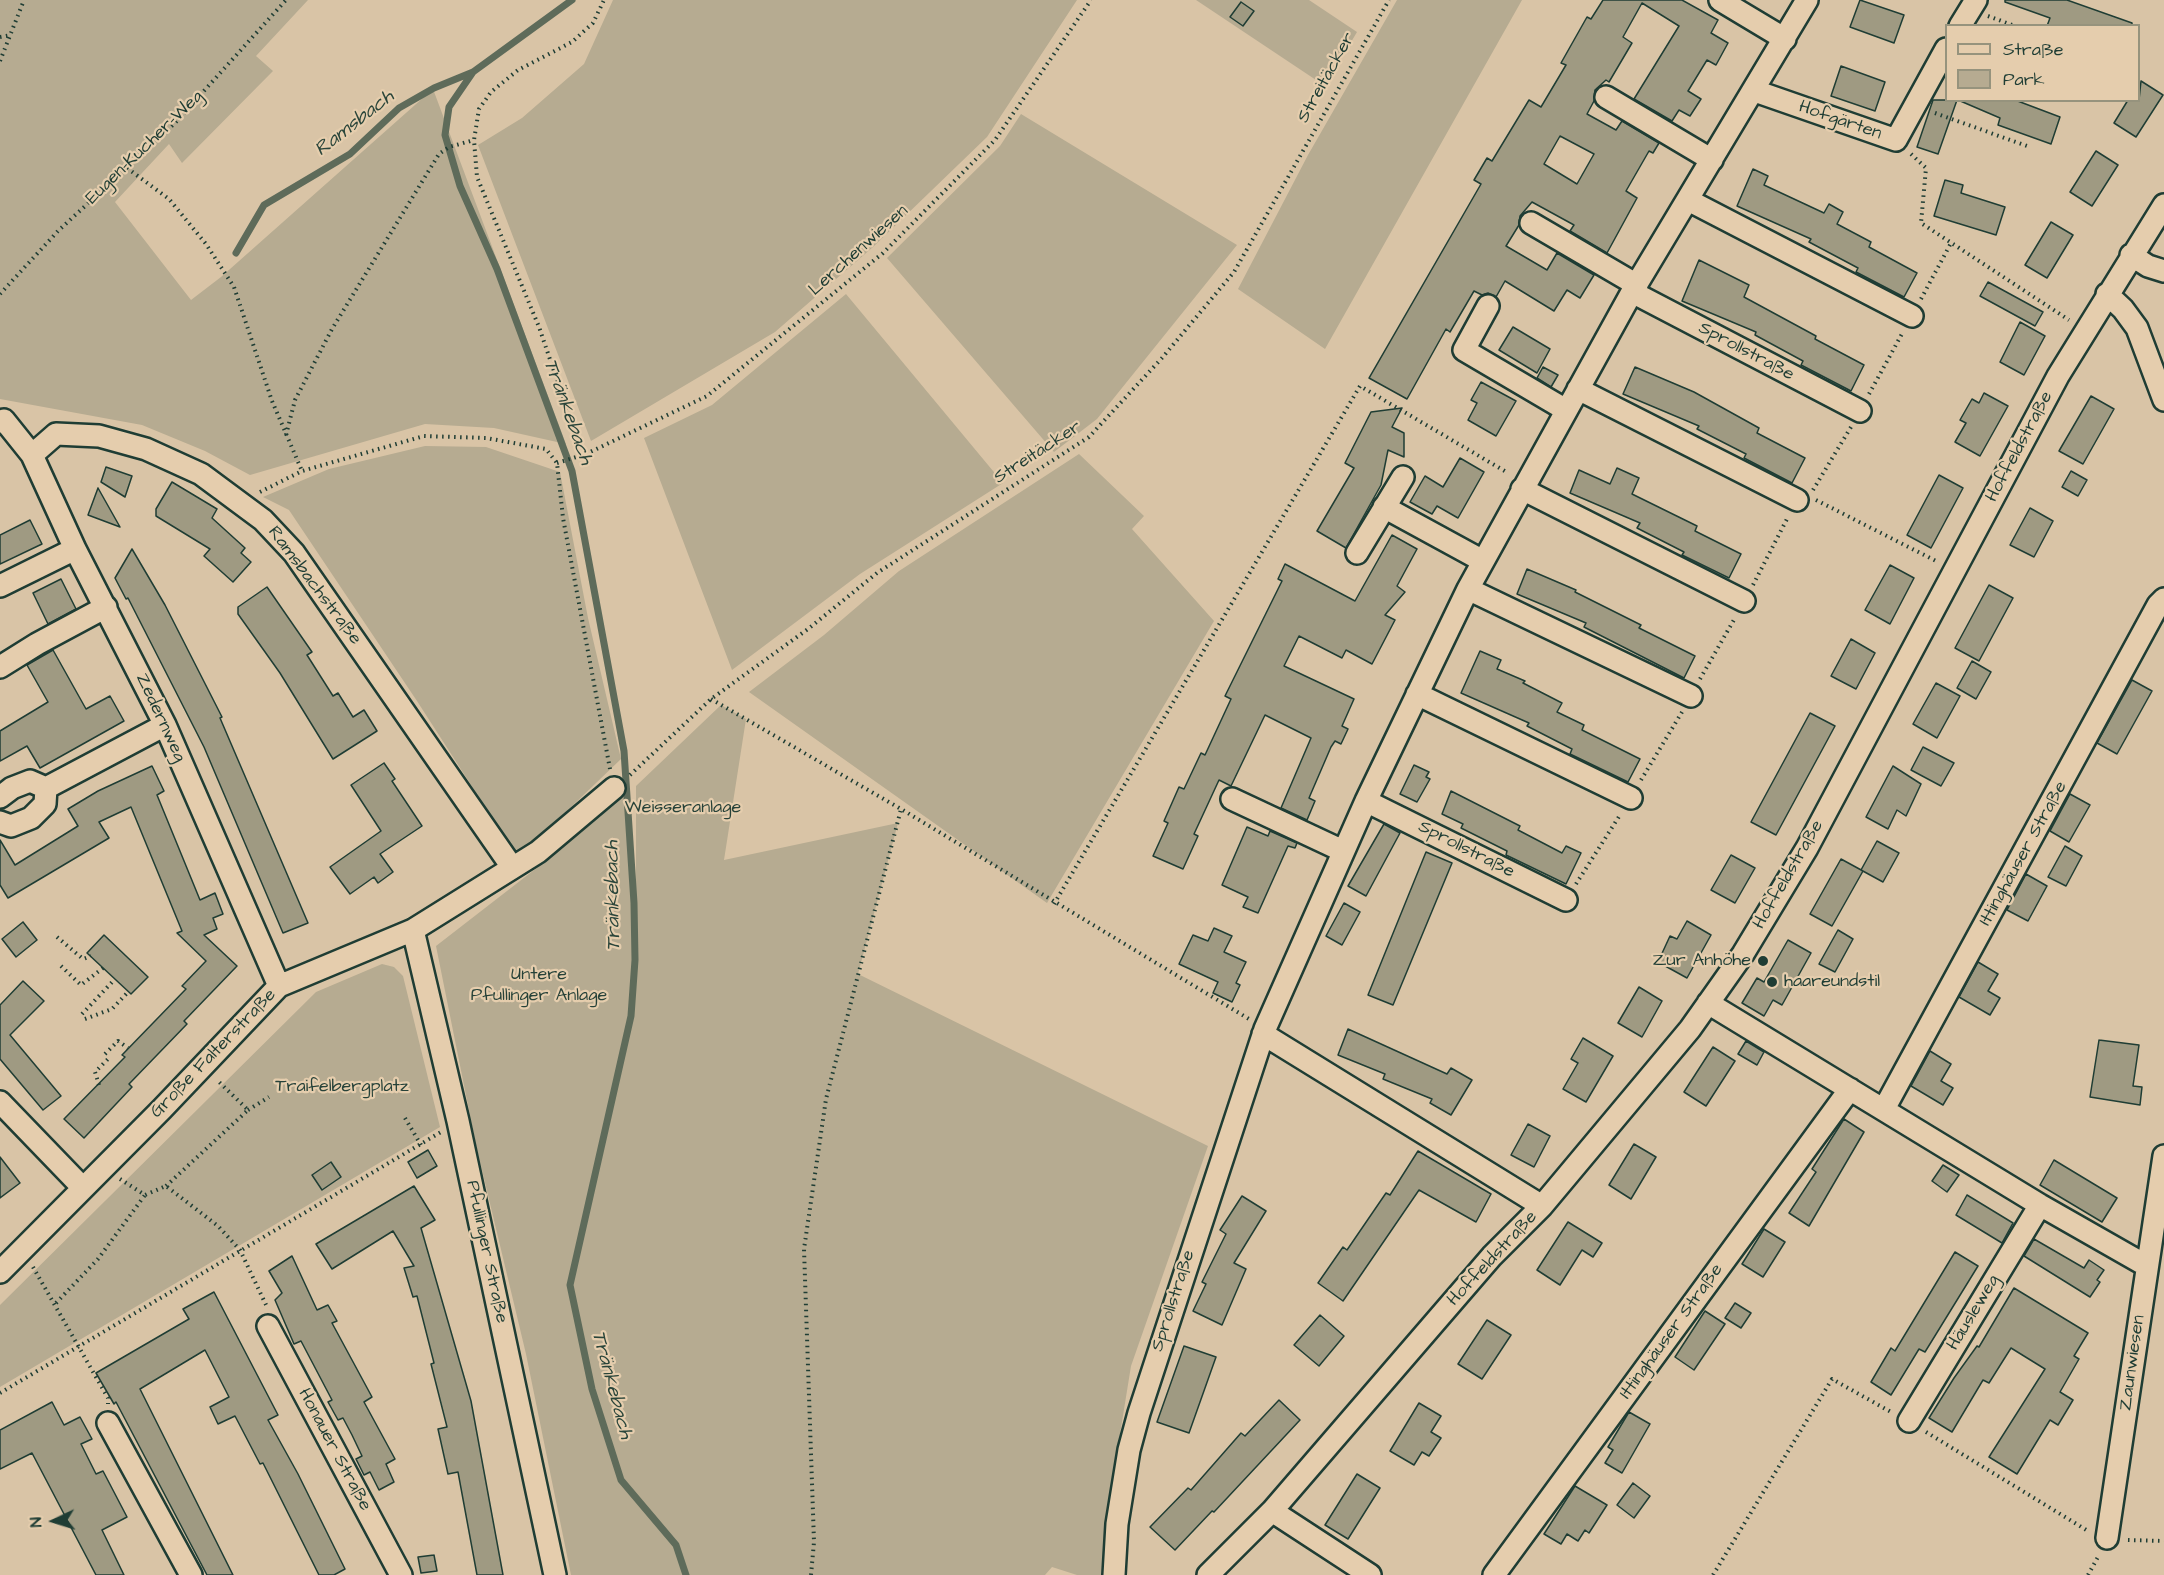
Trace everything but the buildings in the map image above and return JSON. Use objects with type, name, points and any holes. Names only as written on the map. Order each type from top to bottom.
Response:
[{"type":"street","points":[[1720,0],[1785,39]]},
{"type":"street","name":"Sprollstraße","points":[[1114,1575],[1118,1524],[1129,1450],[1139,1413],[1264,1032],[1343,851],[1468,590],[1522,489],[1635,288],[1808,0]]},
{"type":"street","points":[[1961,24],[1976,0]]},
{"type":"street","name":"Hofgärten","points":[[1755,91],[1896,140],[1945,52]]},
{"type":"street","points":[[1606,97],[1712,160]]},
{"type":"street","points":[[1688,200],[1912,316]]},
{"type":"street","name":"Hoffeldstraße","points":[[1208,1575],[1272,1511],[1492,1256],[1542,1206],[1708,1003],[1743,954],[1807,848],[2085,330],[2164,205]]},
{"type":"street","points":[[1531,222],[1635,288]]},
{"type":"street","points":[[2132,255],[2148,266],[2164,271]]},
{"type":"street","name":"Sprollstraße","points":[[1635,288],[1860,411]]},
{"type":"street","points":[[2107,294],[2123,309],[2137,328],[2164,400]]},
{"type":"street","points":[[1488,306],[1464,350],[1566,410]]},
{"type":"street","points":[[1578,389],[1803,498]]},
{"type":"street","points":[[2,421],[32,455]]},
{"type":"street","name":"Ramsbachstraße","points":[[32,455],[56,434],[99,436],[146,449],[201,474],[240,500],[263,520],[294,554],[512,867]]},
{"type":"street","name":"Zedernweg","points":[[32,455],[75,549],[165,725],[279,986]]},
{"type":"street","points":[[1357,553],[1403,477]]},
{"type":"street","points":[[1522,489],[1744,601]]},
{"type":"street","points":[[1384,507],[1483,561]]},
{"type":"street","points":[[0,586],[75,549]]},
{"type":"street","points":[[1468,590],[1691,696]]},
{"type":"street","name":"Ittinghäuser Straße","points":[[1884,1109],[2158,605],[2164,599]]},
{"type":"street","points":[[0,667],[106,607]]},
{"type":"street","points":[[1417,694],[1631,798]]},
{"type":"street","points":[[46,788],[165,725]]},
{"type":"street","points":[[0,797],[12,788],[30,781],[46,788]]},
{"type":"street","points":[[0,822],[11,826],[32,818],[45,804],[46,788]]},
{"type":"street","name":"Große Falterstraße","points":[[0,1272],[279,986],[413,930],[538,852],[614,788]]},
{"type":"street","points":[[1232,799],[1343,851]]},
{"type":"street","name":"Sprollstraße","points":[[1366,801],[1566,900]]},
{"type":"street","name":"Pfullinger Straße","points":[[413,930],[458,1121],[555,1575]]},
{"type":"street","points":[[1708,1003],[2040,1205],[2147,1266]]},
{"type":"street","points":[[1264,1032],[1542,1206]]},
{"type":"street","name":"Ittinghäuser Straße","points":[[1494,1575],[1850,1089]]},
{"type":"street","points":[[0,1102],[82,1187]]},
{"type":"street","name":"Zaunwiesen","points":[[2107,1538],[2147,1266],[2162,1189],[2164,1156]]},
{"type":"street","name":"Häusleweg","points":[[1909,1421],[2040,1205]]},
{"type":"street","name":"Honauer Straße","points":[[268,1326],[401,1575]]},
{"type":"street","points":[[108,1423],[191,1575]]},
{"type":"street","points":[[1272,1511],[1370,1575]]},
{"type":"path","points":[[0,61],[24,0]]},
{"type":"path","name":"Eugen-Kucher-Weg","points":[[0,294],[57,231],[175,123],[286,0]]},
{"type":"path","points":[[586,454],[573,427],[539,327],[477,177],[474,140],[479,109],[491,92],[518,70],[572,42],[593,23],[604,0]]},
{"type":"path","name":"Lerchenwiesen","points":[[556,463],[586,454],[707,396],[882,253],[995,140],[1091,0]]},
{"type":"path","name":"Streitäcker","points":[[636,770],[711,699],[808,629],[877,573],[1089,437],[1162,358],[1234,272],[1389,0]]},
{"type":"path","points":[[0,37],[11,35]]},
{"type":"path","points":[[1914,105],[2027,146]]},
{"type":"path","points":[[286,435],[295,400],[332,329],[439,154],[449,147],[474,140]]},
{"type":"path","points":[[127,168],[169,199],[206,244],[234,287],[272,401],[302,471]]},
{"type":"path","points":[[1926,168],[1921,223],[2085,330]]},
{"type":"path","points":[[1054,904],[1360,386],[1507,471]]},
{"type":"path","points":[[240,500],[302,471],[424,436],[486,438],[546,449],[556,463],[562,518],[584,642],[614,788]]},
{"type":"path","points":[[1803,498],[1955,570]]},
{"type":"path","points":[[711,699],[901,809],[1264,1032]]},
{"type":"path","points":[[1566,900],[1631,798]]},
{"type":"path","points":[[811,1575],[814,1542],[804,1249],[826,1099],[901,809]]},
{"type":"path","points":[[57,937],[83,959],[91,956]]},
{"type":"path","points":[[61,966],[81,985],[103,968]]},
{"type":"path","points":[[82,1014],[115,979]]},
{"type":"path","points":[[86,1019],[112,1009],[128,992]]},
{"type":"path","points":[[105,1054],[118,1041],[128,1048]]},
{"type":"path","points":[[99,1085],[95,1072],[109,1058]]},
{"type":"path","points":[[202,1066],[248,1110]]},
{"type":"path","points":[[56,1303],[98,1259],[145,1194],[166,1185],[248,1110],[269,1098]]},
{"type":"path","points":[[405,1118],[421,1145]]},
{"type":"path","points":[[0,1393],[458,1121]]},
{"type":"path","points":[[102,1167],[145,1194]]},
{"type":"path","points":[[166,1185],[218,1226],[240,1250],[267,1304],[268,1326]]},
{"type":"path","points":[[22,1250],[56,1303],[108,1398]]},
{"type":"path","points":[[1713,1575],[1832,1379],[1909,1421],[2082,1529],[2107,1538],[2164,1541]]},
{"type":"green space","points":[[0,0],[308,0],[256,56],[273,71],[182,163],[169,144],[115,202],[191,300],[221,277],[433,89],[566,444],[494,428],[425,424],[250,475],[205,451],[142,425],[0,399]]},
{"type":"green space","points":[[613,0],[1077,0],[987,137],[873,247],[775,332],[591,441],[478,145],[522,118],[584,64]]},
{"type":"green space","points":[[1196,0],[1309,0],[1357,32],[1325,86]]},
{"type":"green space","points":[[1397,0],[1522,0],[1325,349],[1238,289],[1308,155]]},
{"type":"green space","points":[[1021,114],[1237,245],[1097,419],[1054,452],[887,258],[1000,146]]},
{"type":"green space","points":[[846,294],[1003,483],[860,574],[732,670],[644,438],[712,405]]},
{"type":"green space","points":[[425,446],[486,447],[560,472],[588,618],[621,759],[518,858],[417,701],[289,510],[263,497],[329,469]]},
{"type":"green space","points":[[1079,454],[1144,516],[1132,529],[1214,621],[1047,903],[749,692],[824,635],[899,571]]},
{"type":"green space","points":[[721,705],[746,719],[724,860],[898,823],[858,974],[1208,1146],[1131,1366],[1115,1465],[1123,1484],[1114,1575],[1077,1575],[1052,1567],[1045,1575],[571,1575],[526,1354],[476,1145],[436,946],[547,860],[626,785],[633,879],[636,879],[636,786]]},
{"type":"green space","name":"Traifelbergplatz","points":[[382,964],[394,967],[403,976],[440,1127],[0,1387],[0,1305],[316,992]]},
{"type":"waterway","name":"Ramsbach","points":[[236,253],[264,205],[350,154],[399,108],[434,88],[473,72],[572,0]]},
{"type":"waterway","name":"Tränkebach","points":[[473,72],[449,107],[445,135],[460,186],[497,269],[572,471],[624,751],[634,903],[635,960],[631,1016],[570,1285],[592,1389],[621,1480],[676,1545],[686,1575]]},
{"type":"place","name":"Zur Anhöhe","points":[[1763,961]]},
{"type":"place","name":"haareundstil","points":[[1772,982]]},
{"type":"park label","name":"Weisseranlage","points":[[683,808]]},
{"type":"park label","name":"Untere Pfullinger Anlage","points":[[539,985]]}]
